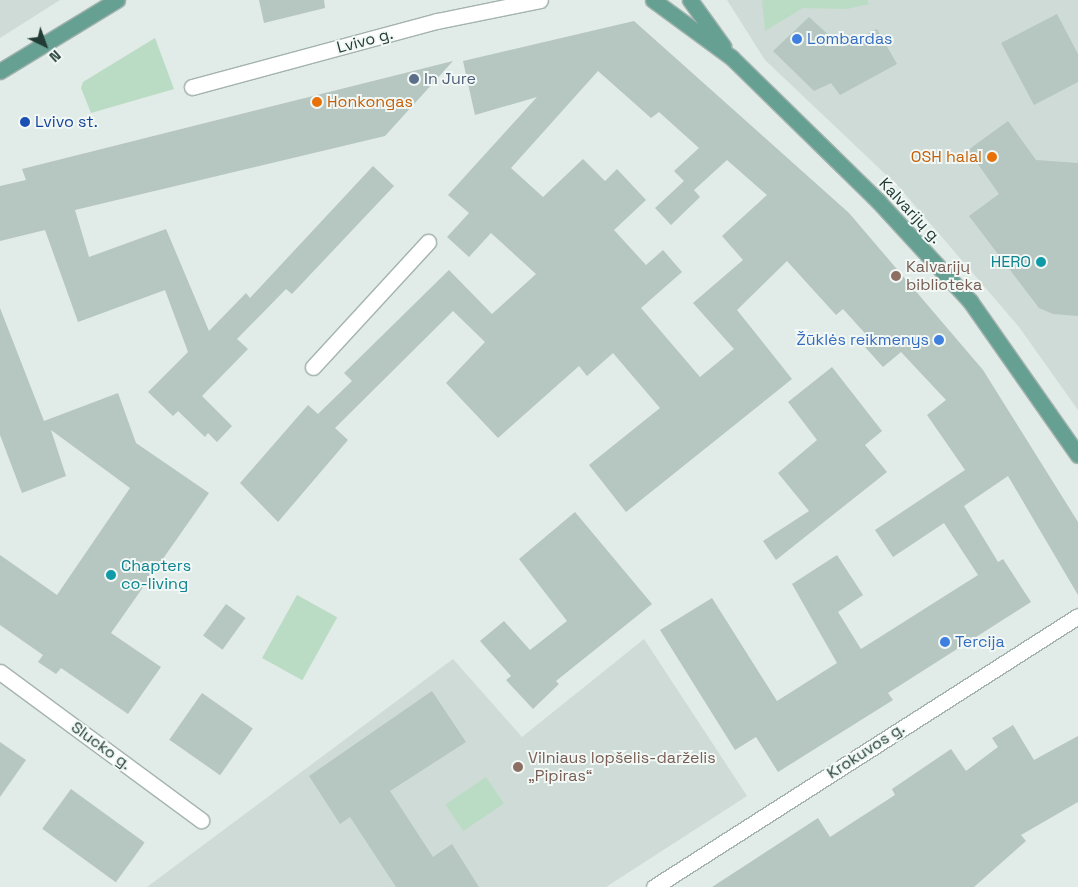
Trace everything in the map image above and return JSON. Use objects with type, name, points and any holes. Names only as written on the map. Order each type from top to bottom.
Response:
[{"type":"main road","points":[[0,72],[116,0]]},
{"type":"main road","name":"Kalvarijų g.","points":[[653,0],[731,57],[878,201],[970,301],[1078,456]]},
{"type":"main road","name":"Kalvarijų g.","points":[[690,0],[731,57]]},
{"type":"street","name":"Lvivo g.","points":[[192,87],[437,22],[540,0]]},
{"type":"street","points":[[313,367],[428,242]]},
{"type":"street","name":"Krokuvos g.","points":[[654,887],[1078,616]]},
{"type":"street","name":"Slucko g.","points":[[0,672],[201,820]]},
{"type":"shaded area","points":[[0,0],[60,0],[0,38]]},
{"type":"shaded area","points":[[727,0],[1078,0],[1078,410],[1019,327],[899,187],[765,60]]},
{"type":"shaded area","name":"Vilniaus lopšelis-darželis „Pipiras“","points":[[644,639],[747,796],[606,887],[147,887],[453,659],[522,737]]},
{"type":"green space","points":[[762,0],[867,0],[869,4],[847,9],[803,8],[765,31]]},
{"type":"green space","points":[[155,38],[174,89],[91,113],[81,88],[83,82]]},
{"type":"green space","points":[[297,595],[337,617],[302,680],[262,658]]},
{"type":"green space","points":[[486,777],[504,804],[463,831],[445,804]]},
{"type":"building","points":[[259,0],[324,0],[325,8],[264,23]]},
{"type":"building","points":[[1057,14],[1078,54],[1078,82],[1034,105],[1001,43]]},
{"type":"building","points":[[809,17],[842,47],[877,29],[897,64],[840,95],[831,83],[814,91],[773,51]]},
{"type":"building","points":[[634,21],[849,213],[983,370],[1078,522],[1078,595],[1008,476],[964,506],[998,562],[1003,559],[1031,602],[888,693],[893,700],[778,772],[756,737],[735,750],[660,630],[712,598],[777,701],[837,663],[792,584],[837,555],[863,595],[838,612],[861,649],[978,575],[944,523],[893,557],[875,530],[965,470],[927,415],[946,400],[901,352],[883,367],[865,347],[872,341],[843,309],[836,315],[787,261],[737,310],[792,379],[626,512],[589,465],[660,408],[613,353],[587,376],[579,366],[498,438],[446,383],[485,342],[453,311],[335,428],[348,440],[278,522],[240,483],[308,405],[318,414],[352,381],[344,373],[449,270],[492,314],[536,274],[491,233],[469,257],[447,237],[469,213],[448,195],[537,97],[475,115],[463,61]],"holes":[[[598,71],[651,118],[659,112],[699,148],[674,171],[684,181],[655,208],[671,225],[700,197],[694,190],[727,160],[767,195],[722,236],[743,260],[693,303],[734,349],[700,377],[641,308],[682,272],[663,250],[646,265],[614,230],[646,200],[617,169],[605,181],[583,159],[543,197],[511,168]]]},
{"type":"building","points":[[453,61],[385,136],[75,210],[89,257],[166,229],[209,331],[246,293],[250,298],[373,166],[394,186],[292,294],[286,289],[237,339],[248,349],[202,396],[232,426],[217,442],[208,433],[205,437],[178,411],[173,416],[148,392],[188,352],[165,290],[78,322],[45,230],[0,241],[0,186],[26,180],[22,169]]},
{"type":"building","name":"HERO","points":[[1008,121],[1036,160],[1078,163],[1078,316],[1053,314],[1039,308],[969,216],[999,194],[968,150]]},
{"type":"building","name":"Chapters co-living","points":[[0,308],[44,421],[118,393],[136,443],[209,493],[111,633],[161,667],[128,714],[61,668],[56,674],[38,662],[43,655],[0,625],[0,555],[57,595],[130,488],[51,430],[66,476],[22,493],[0,435]]},
{"type":"building","points":[[832,367],[882,431],[865,445],[887,472],[776,560],[763,541],[809,511],[778,473],[817,440],[788,402]]},
{"type":"building","points":[[575,512],[652,604],[556,681],[559,684],[533,709],[506,680],[511,676],[480,641],[504,621],[530,650],[567,621],[519,559]]},
{"type":"building","points":[[226,604],[245,618],[222,650],[203,636]]},
{"type":"building","points":[[432,691],[466,742],[390,791],[433,857],[452,844],[479,887],[396,887],[350,817],[340,824],[309,776]]},
{"type":"building","points":[[202,693],[253,729],[220,775],[169,740]]},
{"type":"building","points":[[1013,725],[1034,760],[1078,736],[1078,802],[1021,835],[1026,841],[974,887],[712,887],[818,818],[830,837],[895,795],[892,789],[951,749],[966,771],[998,747],[992,738]]},
{"type":"building","points":[[0,742],[26,760],[0,797]]},
{"type":"building","points":[[71,789],[145,842],[116,882],[42,829]]},
{"type":"place","name":"Lombardas","points":[[797,39]]},
{"type":"place","name":"In Jure","points":[[414,79]]},
{"type":"place","name":"Honkongas","points":[[317,102]]},
{"type":"place","name":"Lvivo st.","points":[[25,122]]},
{"type":"place","name":"OSH halal","points":[[992,157]]},
{"type":"place","name":"HERO","points":[[1041,262]]},
{"type":"place","name":"Kalvarijų biblioteka","points":[[896,276]]},
{"type":"place","name":"Žūklės reikmenys","points":[[939,340]]},
{"type":"place","name":"Chapters co-living","points":[[111,575]]},
{"type":"place","name":"Tercija","points":[[945,642]]},
{"type":"place","name":"Vilniaus lopšelis-darželis „Pipiras“","points":[[518,767]]}]
